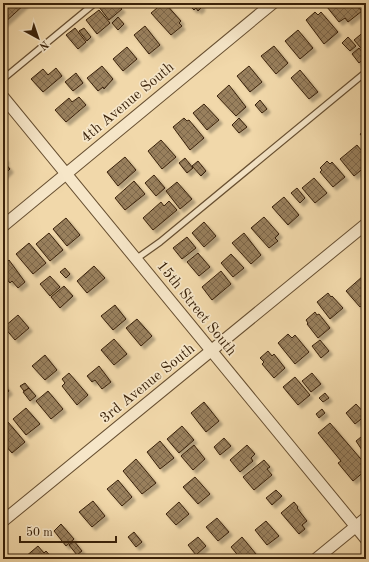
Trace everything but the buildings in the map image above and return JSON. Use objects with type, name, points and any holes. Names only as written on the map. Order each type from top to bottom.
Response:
[{"type":"street","name":"4th Avenue South","points":[[3,226],[273,3]]},
{"type":"street","name":"15th Street South","points":[[3,97],[366,539]]},
{"type":"street","name":"3rd Avenue South","points":[[3,521],[212,352],[366,224]]},
{"type":"street","points":[[316,559],[366,518]]},
{"type":"lane","points":[[3,79],[95,3]]},
{"type":"lane","points":[[136,259],[160,242],[366,72]]}]
